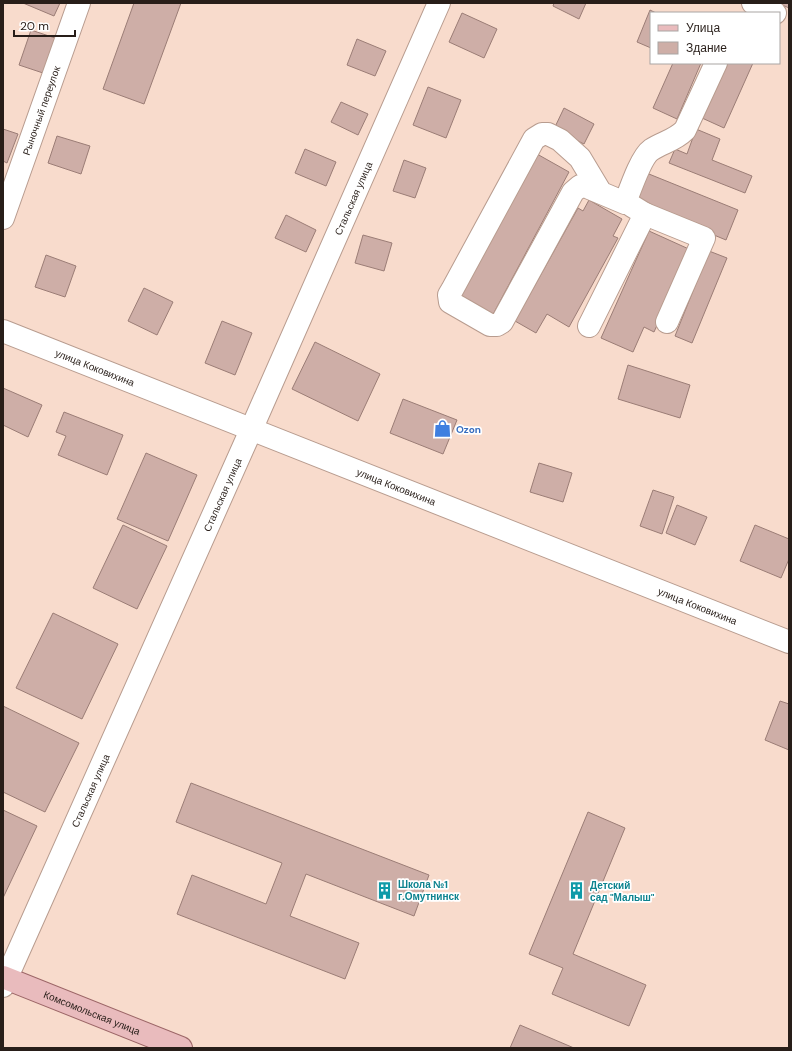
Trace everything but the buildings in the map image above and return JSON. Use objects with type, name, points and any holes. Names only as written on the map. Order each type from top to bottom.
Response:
[{"type":"main road","name":"Комсомольская улица","points":[[4,980],[168,1045]]},
{"type":"street","name":"Рыночный переулок","points":[[3,218],[79,3]]},
{"type":"street","name":"Стальская улица","points":[[4,980],[251,430],[439,3]]},
{"type":"street","points":[[753,3],[774,12]]},
{"type":"street","points":[[625,203],[644,157],[650,151],[668,141],[678,138],[685,130],[716,64]]},
{"type":"street","points":[[601,193],[580,158],[560,140],[548,134],[542,134],[534,139],[449,295],[450,302],[490,325],[496,325],[502,322],[573,192],[580,186],[587,187],[601,193],[625,203],[645,214],[704,238],[667,322]]},
{"type":"street","points":[[589,326],[645,214]]},
{"type":"street","name":"улица Коковихина","points":[[3,331],[251,430],[787,635]]},
{"type":"place","name":"Ozon","points":[[443,429]]},
{"type":"place","name":"Школа №1 г.Омутнинск","points":[[385,890]]},
{"type":"place","name":"Детский сад \"Малыш\"","points":[[577,891]]}]
